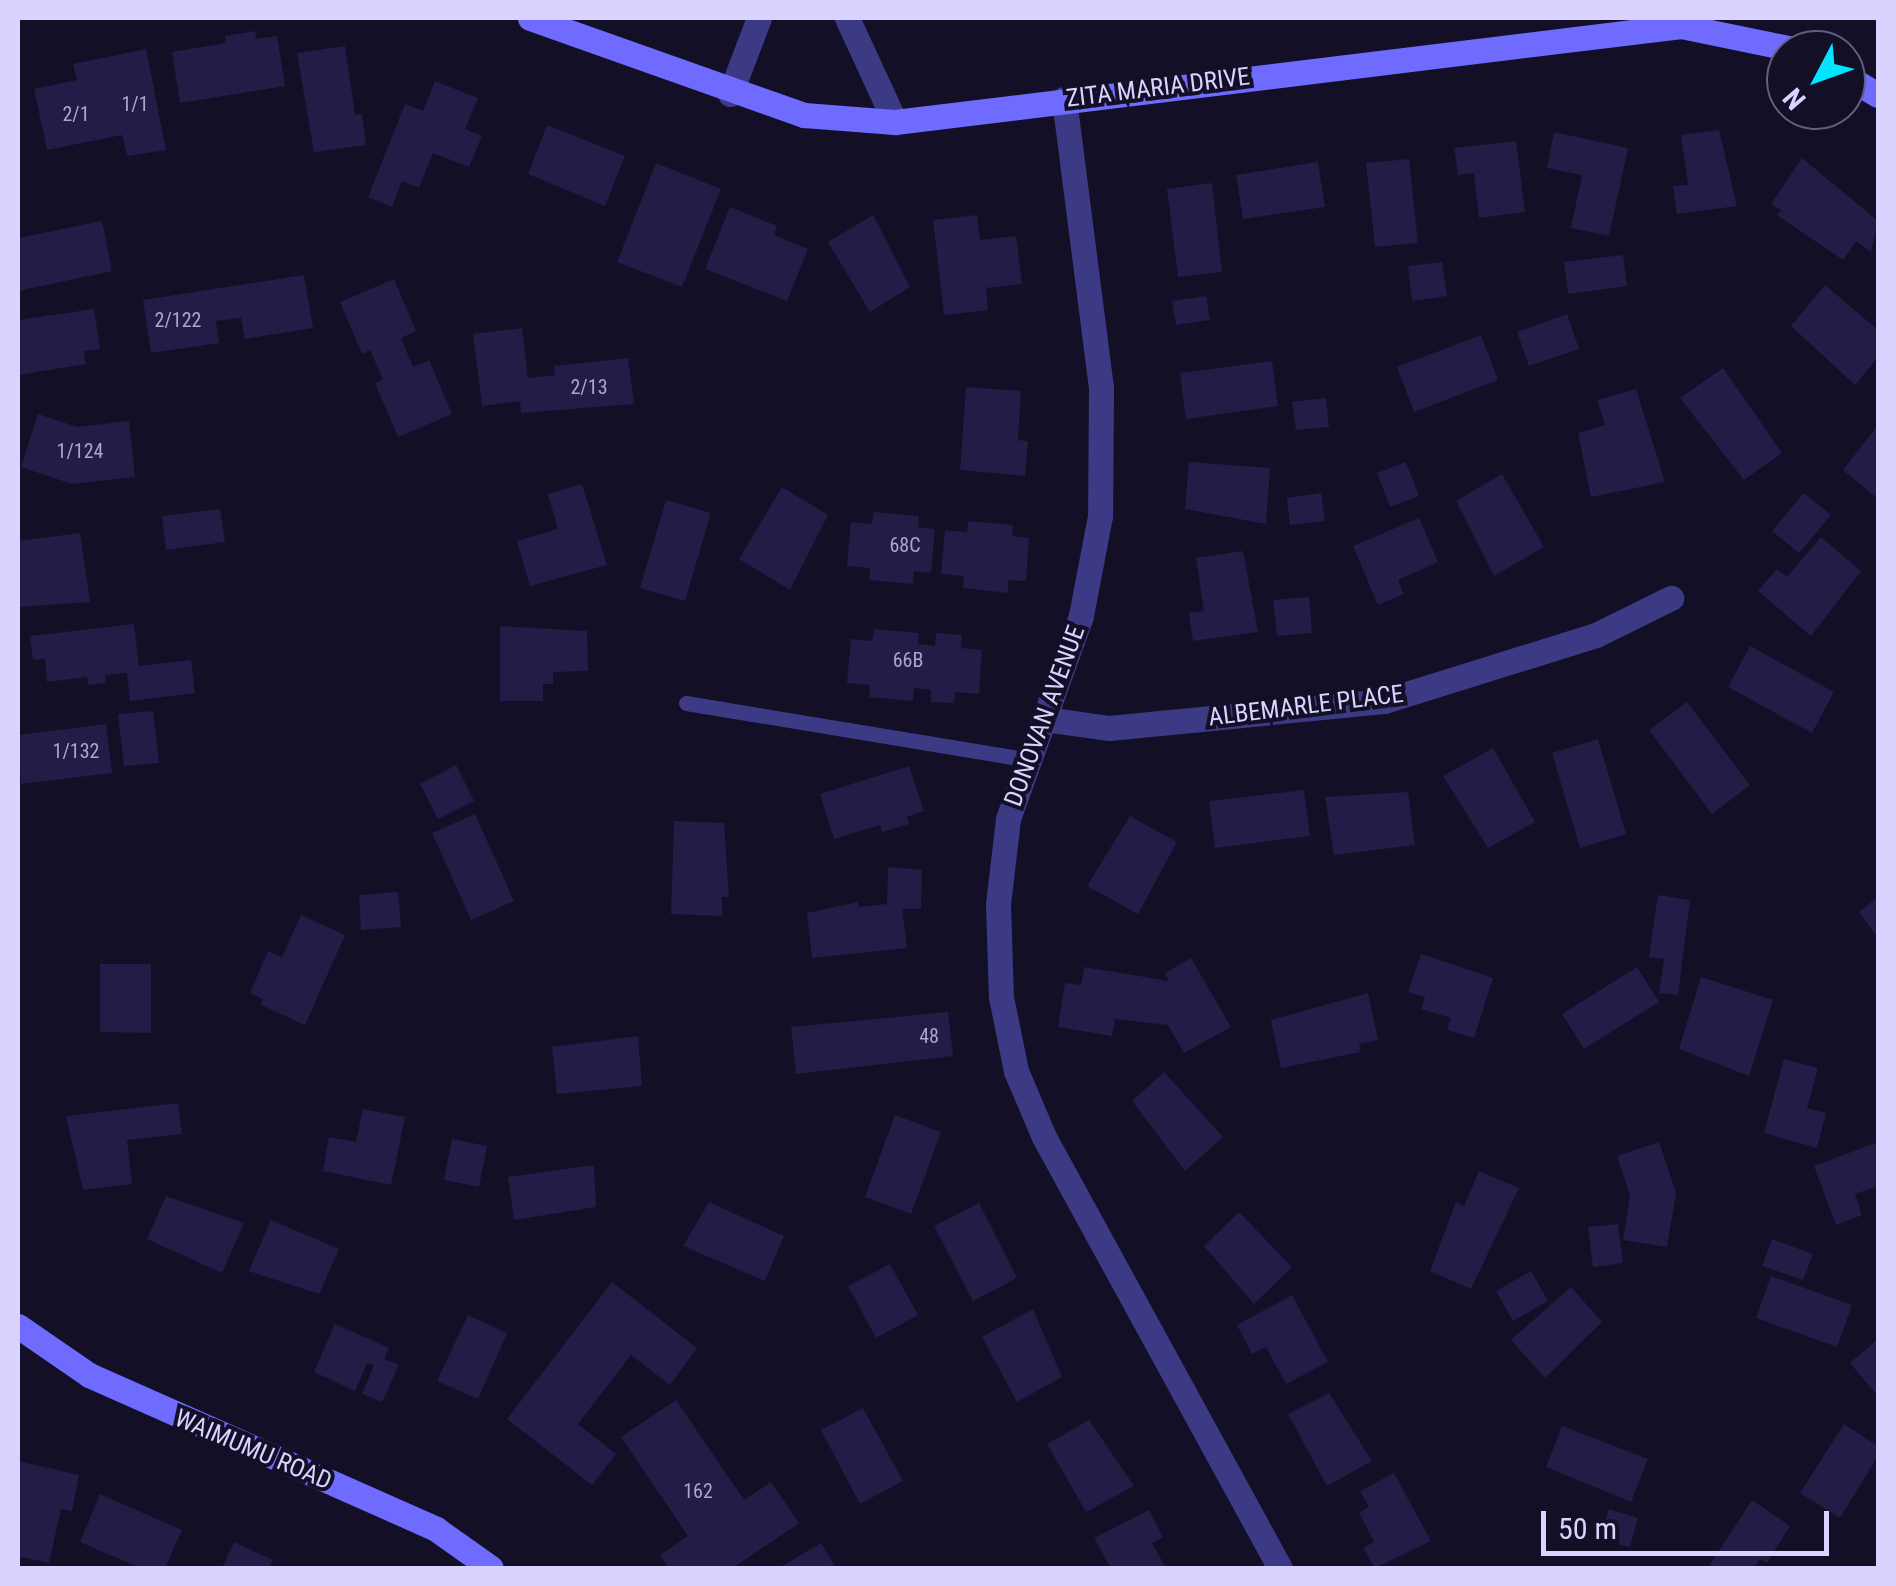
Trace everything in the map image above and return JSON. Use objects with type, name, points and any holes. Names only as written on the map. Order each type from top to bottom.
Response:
[{"type":"street","name":"ZITA MARIA DRIVE","points":[[530,18],[730,94],[804,115],[895,122],[1679,22],[1766,42]]},
{"type":"street","points":[[730,94],[759,18]]},
{"type":"street","points":[[847,18],[895,122]]},
{"type":"street","name":"DONOVAN AVENUE","points":[[1064,99],[1101,387],[1100,516],[1081,616],[1008,819],[998,904],[1001,997],[1016,1071],[1044,1137],[1280,1568]]},
{"type":"street","name":"ALBEMARLE PLACE","points":[[1045,719],[1110,728],[1384,700],[1596,634],[1672,598]]},
{"type":"street","name":"WAIMUMU ROAD","points":[[18,1326],[89,1375],[436,1529],[492,1568]]},
{"type":"lane","points":[[686,704],[1030,760]]},
{"type":"building","points":[[255,31],[256,39],[277,36],[285,86],[180,103],[172,52],[226,43],[225,36]]},
{"type":"building","points":[[345,46],[355,115],[362,114],[366,145],[314,152],[297,53]]},
{"type":"building","points":[[146,49],[166,150],[127,156],[122,135],[47,150],[34,89],[77,80],[73,64]]},
{"type":"building","points":[[435,81],[478,98],[465,129],[482,136],[469,167],[433,153],[419,188],[402,181],[392,207],[368,197],[405,104],[423,111]]},
{"type":"building","points":[[547,125],[625,156],[605,206],[528,174]]},
{"type":"building","points":[[1719,130],[1737,206],[1677,214],[1673,186],[1688,185],[1681,135]]},
{"type":"building","points":[[1554,132],[1628,148],[1609,236],[1571,228],[1582,175],[1547,168]]},
{"type":"building","points":[[1516,141],[1525,212],[1479,218],[1474,173],[1458,175],[1454,148]]},
{"type":"building","points":[[1802,158],[1878,221],[1871,252],[1856,241],[1843,260],[1777,215],[1781,210],[1771,204]]},
{"type":"building","points":[[1409,159],[1418,243],[1375,247],[1366,163]]},
{"type":"building","points":[[1318,162],[1325,207],[1243,219],[1236,175]]},
{"type":"building","points":[[656,163],[721,189],[682,287],[617,262]]},
{"type":"building","points":[[1212,183],[1222,272],[1178,277],[1167,189]]},
{"type":"building","points":[[730,207],[777,226],[774,235],[808,249],[787,301],[705,269]]},
{"type":"building","points":[[873,215],[910,287],[870,312],[828,242]]},
{"type":"building","points":[[977,215],[980,240],[1016,236],[1022,284],[986,288],[988,310],[944,315],[933,220]]},
{"type":"building","points":[[102,221],[112,271],[18,291],[18,238]]},
{"type":"building","points":[[1623,255],[1627,286],[1568,294],[1564,262]]},
{"type":"building","points":[[1442,262],[1447,296],[1412,301],[1408,266]]},
{"type":"building","points":[[304,275],[313,328],[245,339],[241,318],[216,321],[219,343],[151,353],[143,300]]},
{"type":"building","points":[[394,279],[416,331],[401,338],[413,367],[429,360],[452,414],[398,437],[375,383],[383,379],[370,350],[362,354],[340,302]]},
{"type":"building","points":[[1825,285],[1878,330],[1878,357],[1855,385],[1791,326]]},
{"type":"building","points":[[1206,296],[1210,320],[1176,325],[1172,301]]},
{"type":"building","points":[[94,309],[100,349],[84,351],[86,364],[18,375],[18,320]]},
{"type":"building","points":[[1567,314],[1579,349],[1529,366],[1517,332]]},
{"type":"building","points":[[522,328],[528,378],[555,375],[554,366],[628,358],[634,404],[521,413],[520,401],[482,406],[473,334]]},
{"type":"building","points":[[1481,335],[1498,380],[1414,412],[1397,367]]},
{"type":"building","points":[[1272,361],[1278,406],[1186,419],[1180,373]]},
{"type":"building","points":[[1723,368],[1782,453],[1744,480],[1680,398]]},
{"type":"building","points":[[966,387],[1021,391],[1018,440],[1028,441],[1025,476],[960,470]]},
{"type":"building","points":[[1636,389],[1665,482],[1591,497],[1578,433],[1605,425],[1597,400]]},
{"type":"building","points":[[1326,398],[1329,427],[1296,430],[1292,402]]},
{"type":"building","points":[[38,414],[77,427],[129,421],[135,477],[72,484],[21,467]]},
{"type":"building","points":[[1878,425],[1878,499],[1843,470]]},
{"type":"building","points":[[1189,462],[1270,468],[1266,524],[1185,509]]},
{"type":"building","points":[[1406,462],[1419,496],[1390,507],[1377,473]]},
{"type":"building","points":[[1502,474],[1544,547],[1494,576],[1456,501]]},
{"type":"building","points":[[582,484],[607,565],[530,586],[517,541],[558,529],[548,494]]},
{"type":"building","points":[[782,487],[828,515],[790,590],[739,559]]},
{"type":"building","points":[[1321,493],[1325,521],[1290,525],[1287,498]]},
{"type":"building","points":[[1804,493],[1831,515],[1799,553],[1772,531]]},
{"type":"building","points":[[666,500],[711,513],[685,601],[640,588]]},
{"type":"building","points":[[220,509],[225,542],[166,550],[162,516]]},
{"type":"building","points":[[874,512],[919,516],[918,527],[935,529],[931,573],[914,571],[913,584],[869,580],[870,568],[847,566],[851,522],[872,524]]},
{"type":"building","points":[[1419,518],[1438,562],[1398,580],[1404,594],[1378,605],[1353,546]]},
{"type":"building","points":[[968,521],[1013,525],[1012,536],[1029,538],[1026,581],[1008,580],[1008,593],[963,588],[964,576],[941,574],[945,530],[967,532]]},
{"type":"building","points":[[80,533],[90,602],[18,607],[18,541]]},
{"type":"building","points":[[1821,537],[1861,571],[1811,636],[1758,591],[1777,569],[1787,577]]},
{"type":"building","points":[[1243,551],[1258,632],[1193,641],[1189,613],[1204,611],[1196,558]]},
{"type":"building","points":[[1309,597],[1312,633],[1277,636],[1273,600]]},
{"type":"building","points":[[134,624],[139,666],[191,660],[195,693],[130,701],[127,673],[105,675],[106,683],[88,685],[87,677],[47,682],[45,659],[33,660],[30,636]]},
{"type":"building","points":[[500,626],[587,631],[588,671],[553,672],[553,684],[543,684],[543,701],[500,701]]},
{"type":"building","points":[[874,629],[919,633],[918,644],[935,646],[936,633],[962,635],[961,648],[982,650],[979,694],[955,692],[954,703],[931,702],[931,690],[914,688],[913,701],[869,697],[870,685],[847,683],[851,639],[872,641]]},
{"type":"building","points":[[1750,646],[1834,692],[1812,733],[1728,687]]},
{"type":"building","points":[[1687,702],[1750,785],[1712,814],[1649,730]]},
{"type":"building","points":[[153,711],[159,763],[124,766],[118,714]]},
{"type":"building","points":[[106,724],[112,773],[21,784],[18,735]]},
{"type":"building","points":[[1598,739],[1626,834],[1580,848],[1552,753]]},
{"type":"building","points":[[1493,748],[1535,822],[1488,848],[1443,776]]},
{"type":"building","points":[[456,765],[474,801],[438,819],[420,784]]},
{"type":"building","points":[[909,766],[924,811],[907,817],[909,824],[882,832],[880,825],[834,839],[820,794]]},
{"type":"building","points":[[1304,790],[1310,836],[1215,848],[1209,801]]},
{"type":"building","points":[[1408,792],[1415,845],[1334,855],[1325,797]]},
{"type":"building","points":[[475,814],[514,901],[471,920],[432,833]]},
{"type":"building","points":[[1130,816],[1177,842],[1138,914],[1087,886]]},
{"type":"building","points":[[674,821],[724,823],[729,897],[722,897],[722,916],[671,914]]},
{"type":"building","points":[[888,867],[922,870],[921,909],[902,909],[907,948],[812,958],[807,913],[858,902],[859,907],[887,904]]},
{"type":"building","points":[[398,892],[401,927],[361,930],[359,895]]},
{"type":"building","points":[[1658,895],[1690,900],[1678,995],[1659,993],[1664,959],[1649,957]]},
{"type":"building","points":[[1878,897],[1878,938],[1859,912]]},
{"type":"building","points":[[301,915],[345,935],[305,1025],[261,1005],[263,999],[250,993],[268,951],[282,957]]},
{"type":"building","points":[[1421,954],[1493,978],[1474,1038],[1447,1030],[1451,1018],[1421,1009],[1425,997],[1408,992]]},
{"type":"building","points":[[1191,958],[1231,1027],[1184,1053],[1168,1025],[1115,1019],[1112,1036],[1058,1027],[1065,983],[1081,985],[1084,967],[1169,981],[1165,973]]},
{"type":"building","points":[[100,964],[151,964],[151,1033],[100,1032]]},
{"type":"building","points":[[1637,967],[1659,1002],[1584,1049],[1562,1014]]},
{"type":"building","points":[[1701,977],[1773,1000],[1749,1076],[1679,1049]]},
{"type":"building","points":[[1368,993],[1378,1040],[1359,1044],[1361,1052],[1281,1068],[1271,1020]]},
{"type":"building","points":[[948,1012],[953,1056],[796,1074],[791,1027]]},
{"type":"building","points":[[638,1036],[642,1086],[557,1094],[552,1047]]},
{"type":"building","points":[[1784,1059],[1818,1068],[1807,1108],[1826,1113],[1817,1148],[1764,1133]]},
{"type":"building","points":[[1164,1072],[1223,1137],[1185,1171],[1132,1101]]},
{"type":"building","points":[[178,1103],[182,1134],[127,1140],[132,1184],[83,1190],[66,1116]]},
{"type":"building","points":[[363,1109],[405,1117],[391,1185],[323,1171],[329,1137],[356,1142]]},
{"type":"building","points":[[895,1115],[941,1132],[911,1214],[865,1197]]},
{"type":"building","points":[[452,1139],[487,1146],[479,1187],[444,1180]]},
{"type":"building","points":[[1659,1142],[1676,1193],[1667,1247],[1623,1240],[1630,1196],[1617,1156]]},
{"type":"building","points":[[1878,1142],[1878,1186],[1855,1194],[1862,1215],[1836,1225],[1814,1166]]},
{"type":"building","points":[[594,1165],[596,1207],[514,1220],[508,1177]]},
{"type":"building","points":[[1479,1171],[1519,1188],[1471,1289],[1430,1271],[1456,1202],[1464,1206]]},
{"type":"building","points":[[166,1196],[244,1223],[222,1273],[147,1239]]},
{"type":"building","points":[[709,1202],[784,1236],[765,1281],[683,1246]]},
{"type":"building","points":[[979,1203],[1017,1278],[973,1301],[934,1226]]},
{"type":"building","points":[[1239,1212],[1292,1267],[1254,1304],[1204,1246]]},
{"type":"building","points":[[271,1220],[339,1249],[319,1294],[249,1271]]},
{"type":"building","points":[[1618,1224],[1623,1263],[1593,1267],[1588,1227]]},
{"type":"building","points":[[1772,1239],[1813,1254],[1803,1280],[1762,1266]]},
{"type":"building","points":[[890,1264],[918,1315],[876,1338],[848,1286]]},
{"type":"building","points":[[1531,1271],[1548,1301],[1513,1321],[1496,1291]]},
{"type":"building","points":[[1771,1276],[1852,1305],[1837,1347],[1756,1318]]},
{"type":"building","points":[[612,1282],[697,1348],[670,1385],[631,1355],[578,1424],[616,1454],[592,1485],[507,1419]]},
{"type":"building","points":[[1571,1287],[1602,1322],[1545,1378],[1511,1340]]},
{"type":"building","points":[[1292,1295],[1328,1362],[1286,1384],[1266,1347],[1252,1354],[1237,1325]]},
{"type":"building","points":[[1033,1309],[1062,1377],[1017,1402],[982,1337]]},
{"type":"building","points":[[468,1315],[507,1333],[478,1399],[437,1381]]},
{"type":"building","points":[[335,1324],[389,1348],[384,1359],[399,1365],[382,1402],[362,1394],[374,1365],[367,1363],[355,1391],[314,1372]]},
{"type":"building","points":[[1878,1339],[1878,1390],[1875,1393],[1850,1363]]},
{"type":"building","points":[[1329,1393],[1372,1461],[1327,1486],[1288,1414]]},
{"type":"building","points":[[676,1400],[744,1500],[771,1482],[799,1523],[733,1568],[669,1568],[660,1555],[688,1536],[621,1437]]},
{"type":"building","points":[[863,1408],[903,1481],[860,1504],[821,1430]]},
{"type":"building","points":[[1089,1420],[1134,1486],[1086,1512],[1047,1444]]},
{"type":"building","points":[[1844,1424],[1878,1446],[1878,1456],[1840,1518],[1800,1493]]},
{"type":"building","points":[[1562,1426],[1648,1459],[1631,1502],[1546,1467]]},
{"type":"building","points":[[18,1461],[79,1475],[72,1511],[61,1509],[49,1563],[18,1556]]},
{"type":"building","points":[[1394,1473],[1431,1541],[1375,1568],[1363,1548],[1374,1542],[1359,1513],[1369,1507],[1360,1491]]},
{"type":"building","points":[[100,1494],[182,1530],[165,1568],[140,1568],[80,1542]]},
{"type":"building","points":[[1752,1500],[1790,1526],[1767,1563],[1760,1559],[1754,1568],[1709,1566]]},
{"type":"building","points":[[1609,1509],[1638,1518],[1630,1547],[1600,1539]]},
{"type":"building","points":[[1149,1510],[1163,1537],[1152,1543],[1166,1568],[1111,1568],[1094,1538]]},
{"type":"building","points":[[234,1542],[273,1560],[268,1568],[222,1568]]},
{"type":"building","points":[[821,1543],[836,1568],[779,1568]]}]
